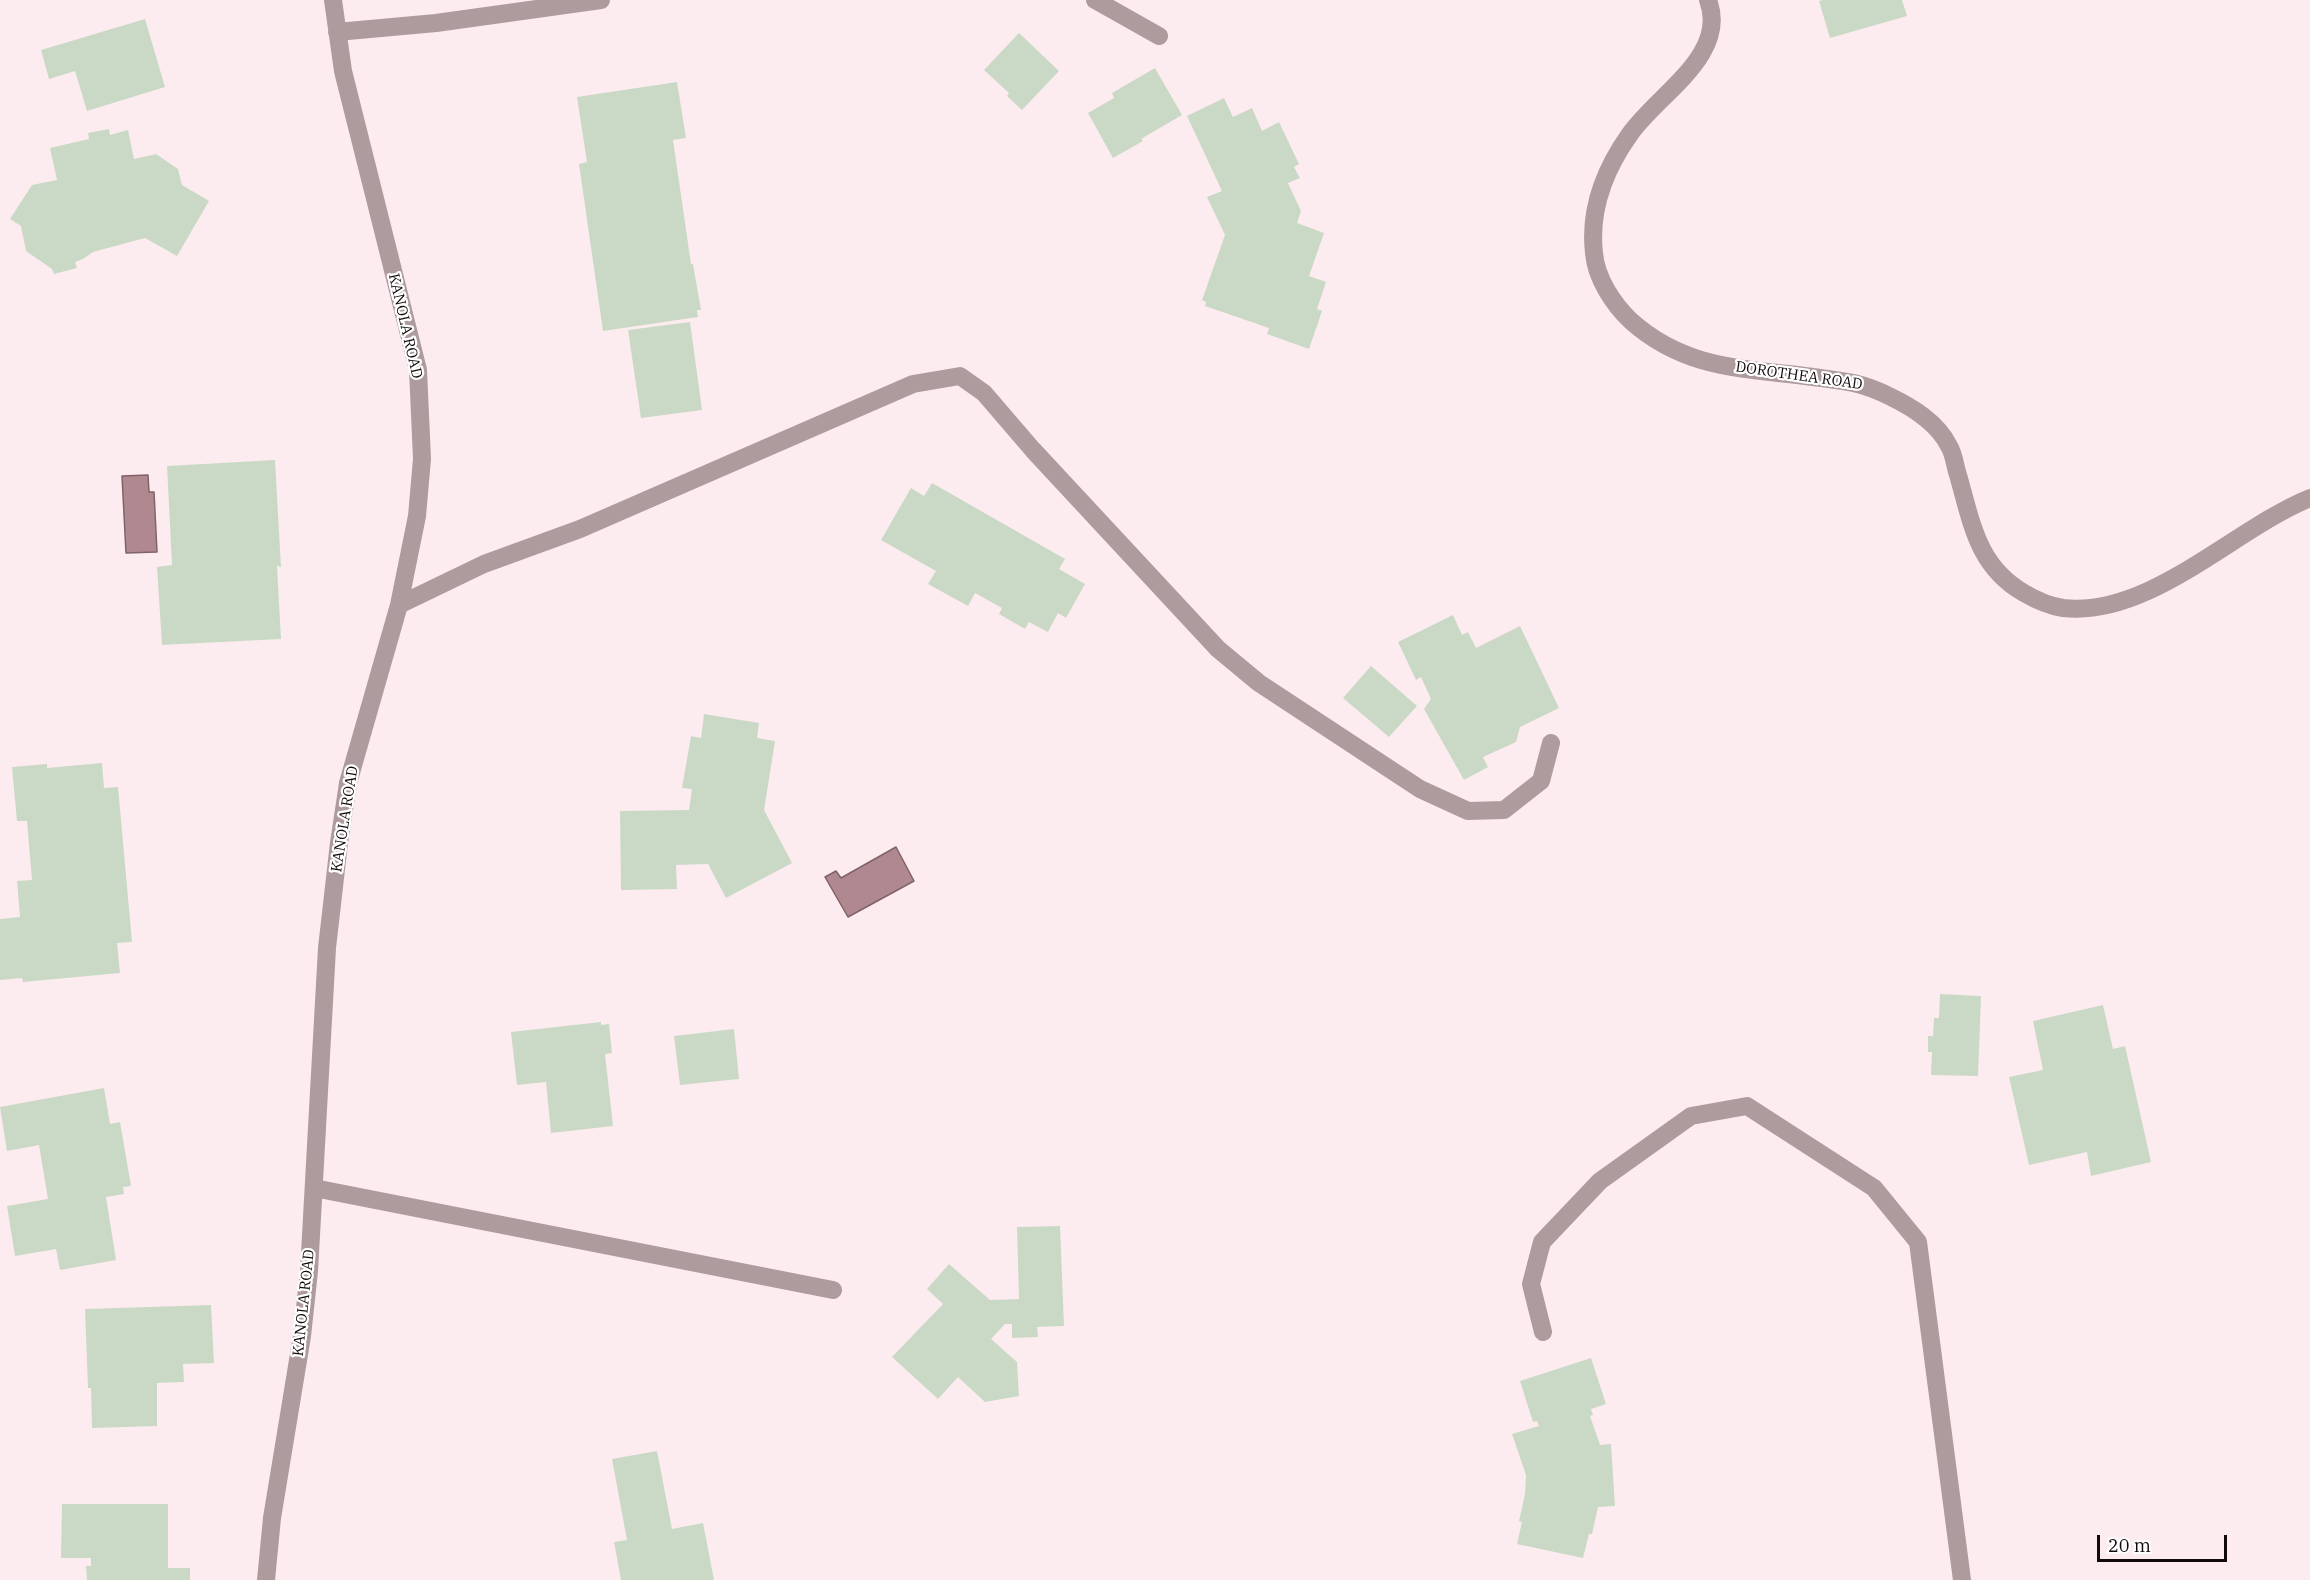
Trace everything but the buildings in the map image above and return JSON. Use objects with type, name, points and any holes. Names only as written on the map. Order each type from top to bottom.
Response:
[{"type":"street","name":"KANOLA ROAD","points":[[266,1580],[272,1518],[303,1325],[309,1270],[327,948],[339,843],[348,783],[399,605],[417,516],[422,459],[418,370],[343,71],[333,0]]},
{"type":"street","points":[[337,32],[436,23],[601,0]]},
{"type":"street","points":[[1095,0],[1159,36]]},
{"type":"street","name":"DOROTHEA ROAD","points":[[1708,0],[1714,15],[1710,38],[1699,60],[1632,130],[1600,187],[1593,221],[1594,255],[1603,284],[1618,309],[1641,330],[1663,345],[1697,360],[1730,367],[1861,383],[1914,409],[1935,427],[1950,447],[1977,541],[1988,562],[2011,586],[2037,600],[2062,608],[2087,608],[2116,603],[2146,592],[2178,575],[2261,523],[2310,498]]},
{"type":"street","points":[[399,605],[484,564],[580,529],[913,384],[960,376],[984,393],[1056,475],[1218,650],[1258,683],[1419,789],[1468,811],[1504,810],[1541,781],[1551,743]]},
{"type":"street","points":[[1543,1332],[1531,1284],[1542,1242],[1600,1181],[1691,1116],[1747,1106],[1874,1188],[1918,1242],[1962,1580]]},
{"type":"street","points":[[314,1188],[833,1290]]},
{"type":"shaded area","points":[[148,475],[149,492],[154,492],[157,552],[126,553],[122,476]]},
{"type":"shaded area","points":[[896,847],[914,881],[848,917],[825,877],[836,871],[841,878]]}]
